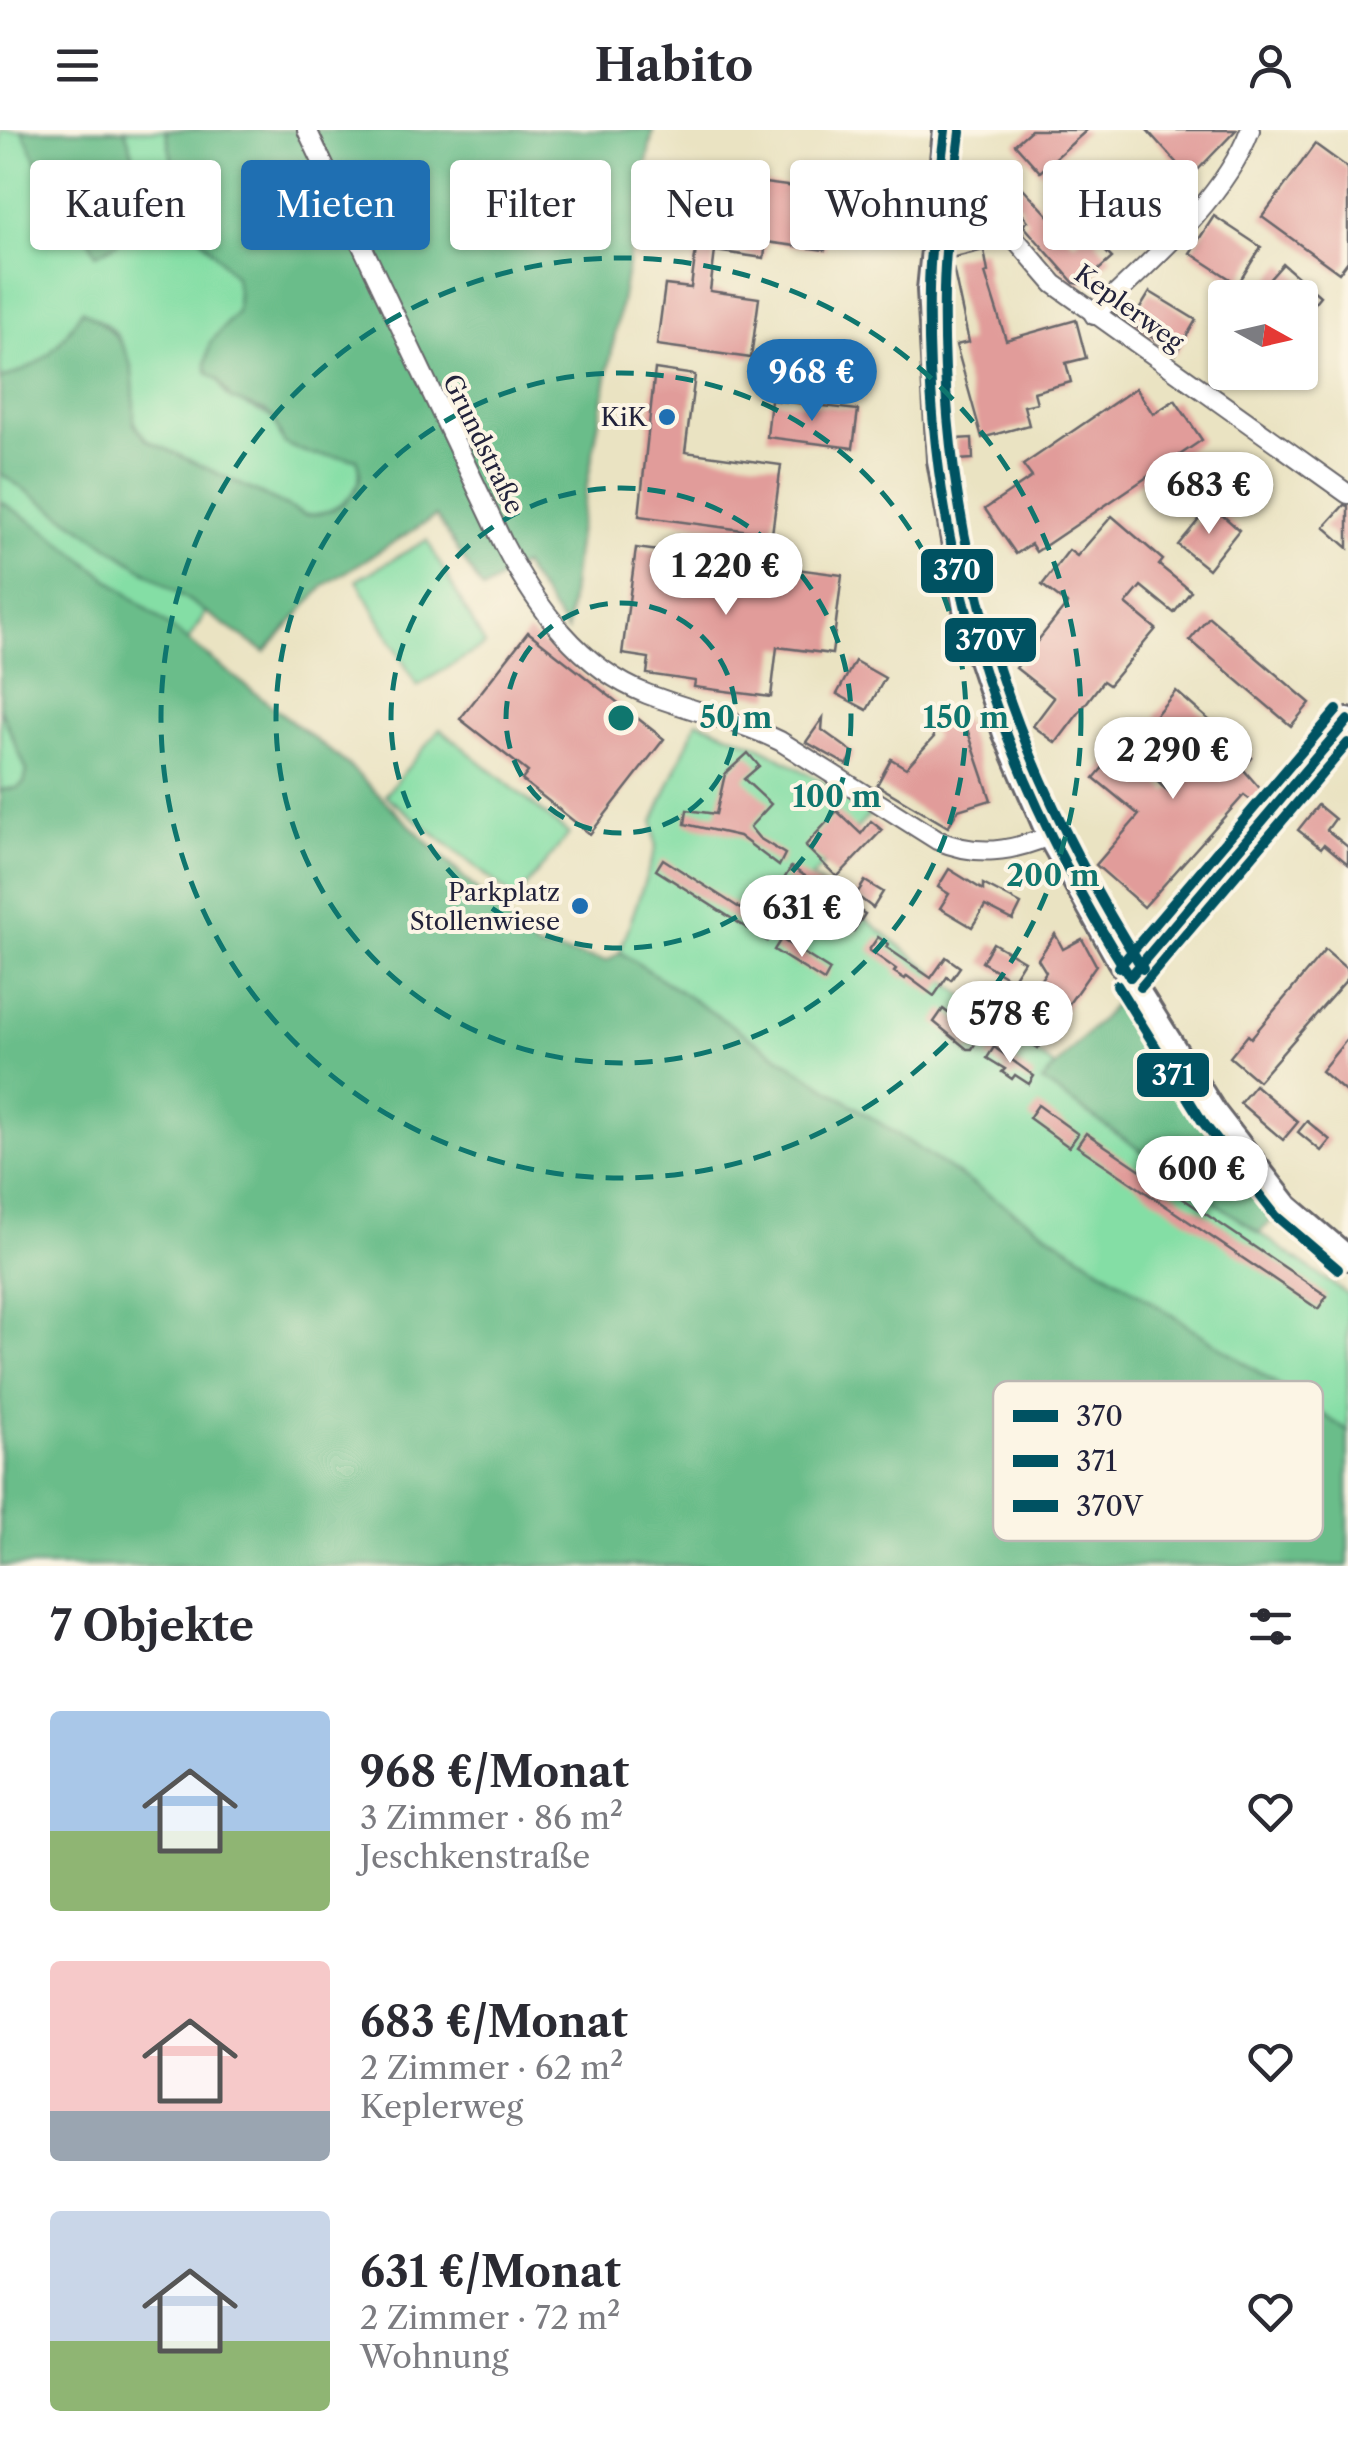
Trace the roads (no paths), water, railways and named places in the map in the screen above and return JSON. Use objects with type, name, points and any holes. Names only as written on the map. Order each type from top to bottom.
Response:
[{"type":"street","name":"Grundstraße","points":[[307,130],[522,579],[564,638],[597,665],[646,694],[753,728],[780,741],[938,840],[961,850],[984,853],[1018,848],[1050,836]]},
{"type":"street","points":[[942,160],[945,130]]},
{"type":"street","points":[[1094,314],[1188,224],[1235,160],[1250,130]]},
{"type":"street","name":"Keplerweg","points":[[1023,249],[1054,284],[1348,494]]},
{"type":"street","points":[[932,250],[928,290],[939,460],[967,620],[1005,734],[1050,836],[1130,977],[1215,1113],[1288,1207],[1348,1258]]},
{"type":"street","points":[[1130,977],[1348,720]]},
{"type":"place","name":"KiK","points":[[667,417]]},
{"type":"place","name":"Parkplatz Stollenwiese","points":[[580,906]]}]
